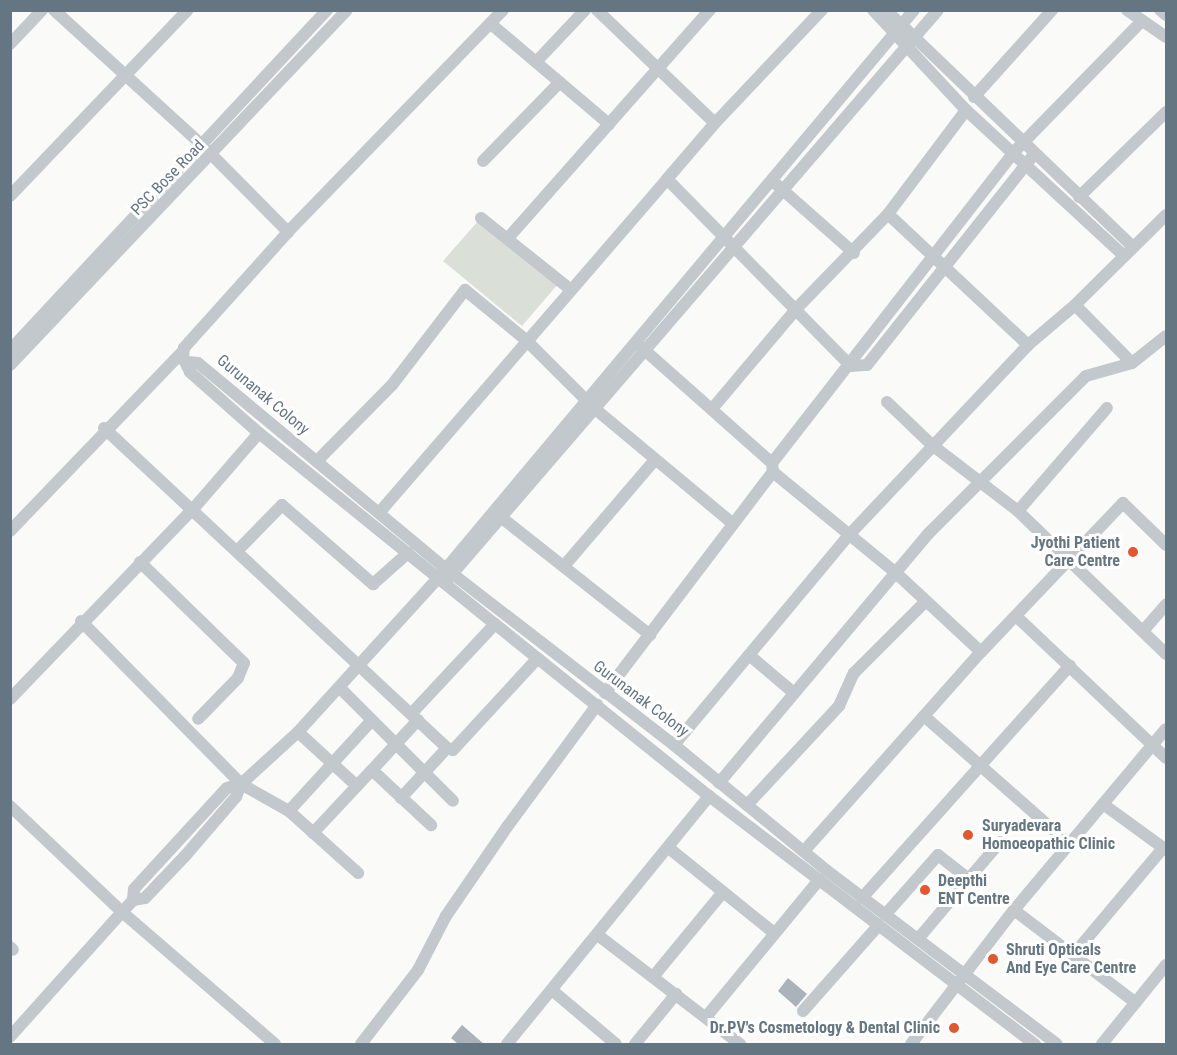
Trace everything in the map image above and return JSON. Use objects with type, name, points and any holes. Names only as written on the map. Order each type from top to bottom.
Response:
[{"type":"street","points":[[10,44],[42,10]]},
{"type":"street","points":[[54,10],[201,144],[288,232]]},
{"type":"street","points":[[10,196],[188,10]]},
{"type":"street","name":"PSC Bose Road","points":[[10,350],[327,10]]},
{"type":"street","name":"PSC Bose Road","points":[[10,366],[212,157],[347,10]]},
{"type":"street","points":[[10,531],[104,428],[184,357],[288,232],[503,10]]},
{"type":"street","points":[[536,62],[585,10]]},
{"type":"street","points":[[597,10],[715,123]]},
{"type":"street","points":[[508,238],[657,67],[710,10]]},
{"type":"street","points":[[379,513],[715,123],[822,10]]},
{"type":"street","points":[[873,10],[897,30],[966,110],[1024,164],[1129,251]]},
{"type":"street","points":[[885,10],[897,30]]},
{"type":"street","points":[[778,186],[914,10]]},
{"type":"street","points":[[445,576],[728,243],[938,10]]},
{"type":"street","points":[[974,97],[1052,10]]},
{"type":"street","points":[[1126,10],[1167,37]]},
{"type":"street","points":[[1160,10],[1167,15]]},
{"type":"street","points":[[605,693],[650,635],[731,522],[1013,153],[1142,21]]},
{"type":"street","points":[[491,24],[609,124]]},
{"type":"street","points":[[909,44],[974,97],[1079,197],[1129,251]]},
{"type":"street","points":[[483,161],[560,82]]},
{"type":"street","points":[[712,409],[797,308],[854,253],[888,214],[966,110]]},
{"type":"street","points":[[1079,197],[1165,119]]},
{"type":"street","points":[[851,366],[870,363],[943,267],[1034,154]]},
{"type":"street","points":[[667,178],[728,243],[797,308],[851,366]]},
{"type":"street","points":[[778,186],[854,253]]},
{"type":"street","points":[[888,214],[1028,345]]},
{"type":"street","points":[[674,745],[850,534],[932,445],[1028,345],[1075,305],[1167,215]]},
{"type":"street","points":[[481,218],[570,289]]},
{"type":"street","points":[[317,461],[392,385],[465,290],[526,340],[590,404],[731,522]]},
{"type":"street","points":[[1075,305],[1132,363]]},
{"type":"street","points":[[507,1044],[670,849],[715,779],[794,693],[928,534],[982,484],[1086,376],[1132,363],[1167,336]]},
{"type":"street","points":[[641,347],[712,409],[772,468],[896,573],[981,652]]},
{"type":"street","name":"Gurunanak Colony","points":[[184,357],[190,372],[258,433],[408,553],[445,576],[674,745],[862,898],[881,920],[955,985],[1035,1044]]},
{"type":"street","name":"Gurunanak Colony","points":[[184,357],[198,363],[379,513],[495,624],[705,792],[819,879],[881,920],[918,939],[966,972],[1057,1044]]},
{"type":"street","points":[[887,402],[932,445],[1018,510],[1167,654]]},
{"type":"street","points":[[10,1037],[133,900],[134,889],[162,855],[227,788],[241,784],[298,732],[360,664],[502,518],[590,404]]},
{"type":"street","points":[[1018,510],[1107,408]]},
{"type":"street","points":[[104,428],[194,508],[447,748],[453,750],[538,658]]},
{"type":"street","points":[[10,699],[81,621],[194,508],[258,433]]},
{"type":"street","points":[[564,566],[655,460]]},
{"type":"street","points":[[805,850],[981,652],[1017,617],[1067,558],[1123,503],[1167,545]]},
{"type":"street","points":[[238,550],[282,505],[373,584],[408,553]]},
{"type":"street","points":[[502,518],[650,635]]},
{"type":"street","points":[[140,562],[244,663],[238,678],[198,719]]},
{"type":"street","points":[[747,805],[839,706],[854,673],[926,601]]},
{"type":"street","points":[[1143,631],[1167,605]]},
{"type":"street","points":[[1017,617],[1167,758]]},
{"type":"street","points":[[81,621],[241,784],[289,811],[358,873]]},
{"type":"street","points":[[313,833],[396,744],[415,717],[495,624]]},
{"type":"street","points":[[749,655],[794,693]]},
{"type":"street","points":[[862,898],[1070,665]]},
{"type":"street","points":[[339,687],[453,801]]},
{"type":"street","points":[[362,1044],[418,970],[446,916],[501,836],[597,705]]},
{"type":"street","points":[[924,716],[1069,844]]},
{"type":"street","points":[[289,811],[372,720]]},
{"type":"street","points":[[911,1044],[1014,910],[1167,729]]},
{"type":"street","points":[[298,732],[357,786]]},
{"type":"street","points":[[401,798],[447,748]]},
{"type":"street","points":[[372,770],[431,825]]},
{"type":"street","points":[[133,900],[145,898],[185,856],[236,797],[241,784]]},
{"type":"street","points":[[1073,955],[1165,849],[1103,804]]},
{"type":"street","points":[[10,806],[122,912],[275,1044]]},
{"type":"street","points":[[918,939],[1000,842]]},
{"type":"street","points":[[670,849],[774,933]]},
{"type":"street","points":[[803,1011],[938,855],[969,879]]},
{"type":"street","points":[[706,1017],[819,879]]},
{"type":"street","points":[[653,977],[723,892]]},
{"type":"street","points":[[1014,910],[1136,1002]]},
{"type":"street","points":[[599,936],[706,1017],[735,1043]]},
{"type":"street","points":[[1102,1044],[1167,965]]},
{"type":"street","points":[[553,990],[616,1044]]},
{"type":"street","points":[[635,1044],[675,994]]},
{"type":"shaded area","points":[[479,220],[558,284],[522,326],[443,261]]},
{"type":"building","points":[[788,978],[807,994],[796,1007],[778,991]]},
{"type":"building","points":[[462,1025],[484,1044],[458,1044],[451,1038]]},
{"type":"place","name":"Jyothi Patient Care Centre","points":[[1133,552]]},
{"type":"place","name":"Suryadevara Homoeopathic Clinic","points":[[968,835]]},
{"type":"place","name":"Deepthi ENT Centre","points":[[925,890]]},
{"type":"place","name":"Shruti Opticals And Eye Care Centre","points":[[993,959]]},
{"type":"place","name":"Dr.PV's Cosmetology & Dental Clinic","points":[[954,1028]]}]
